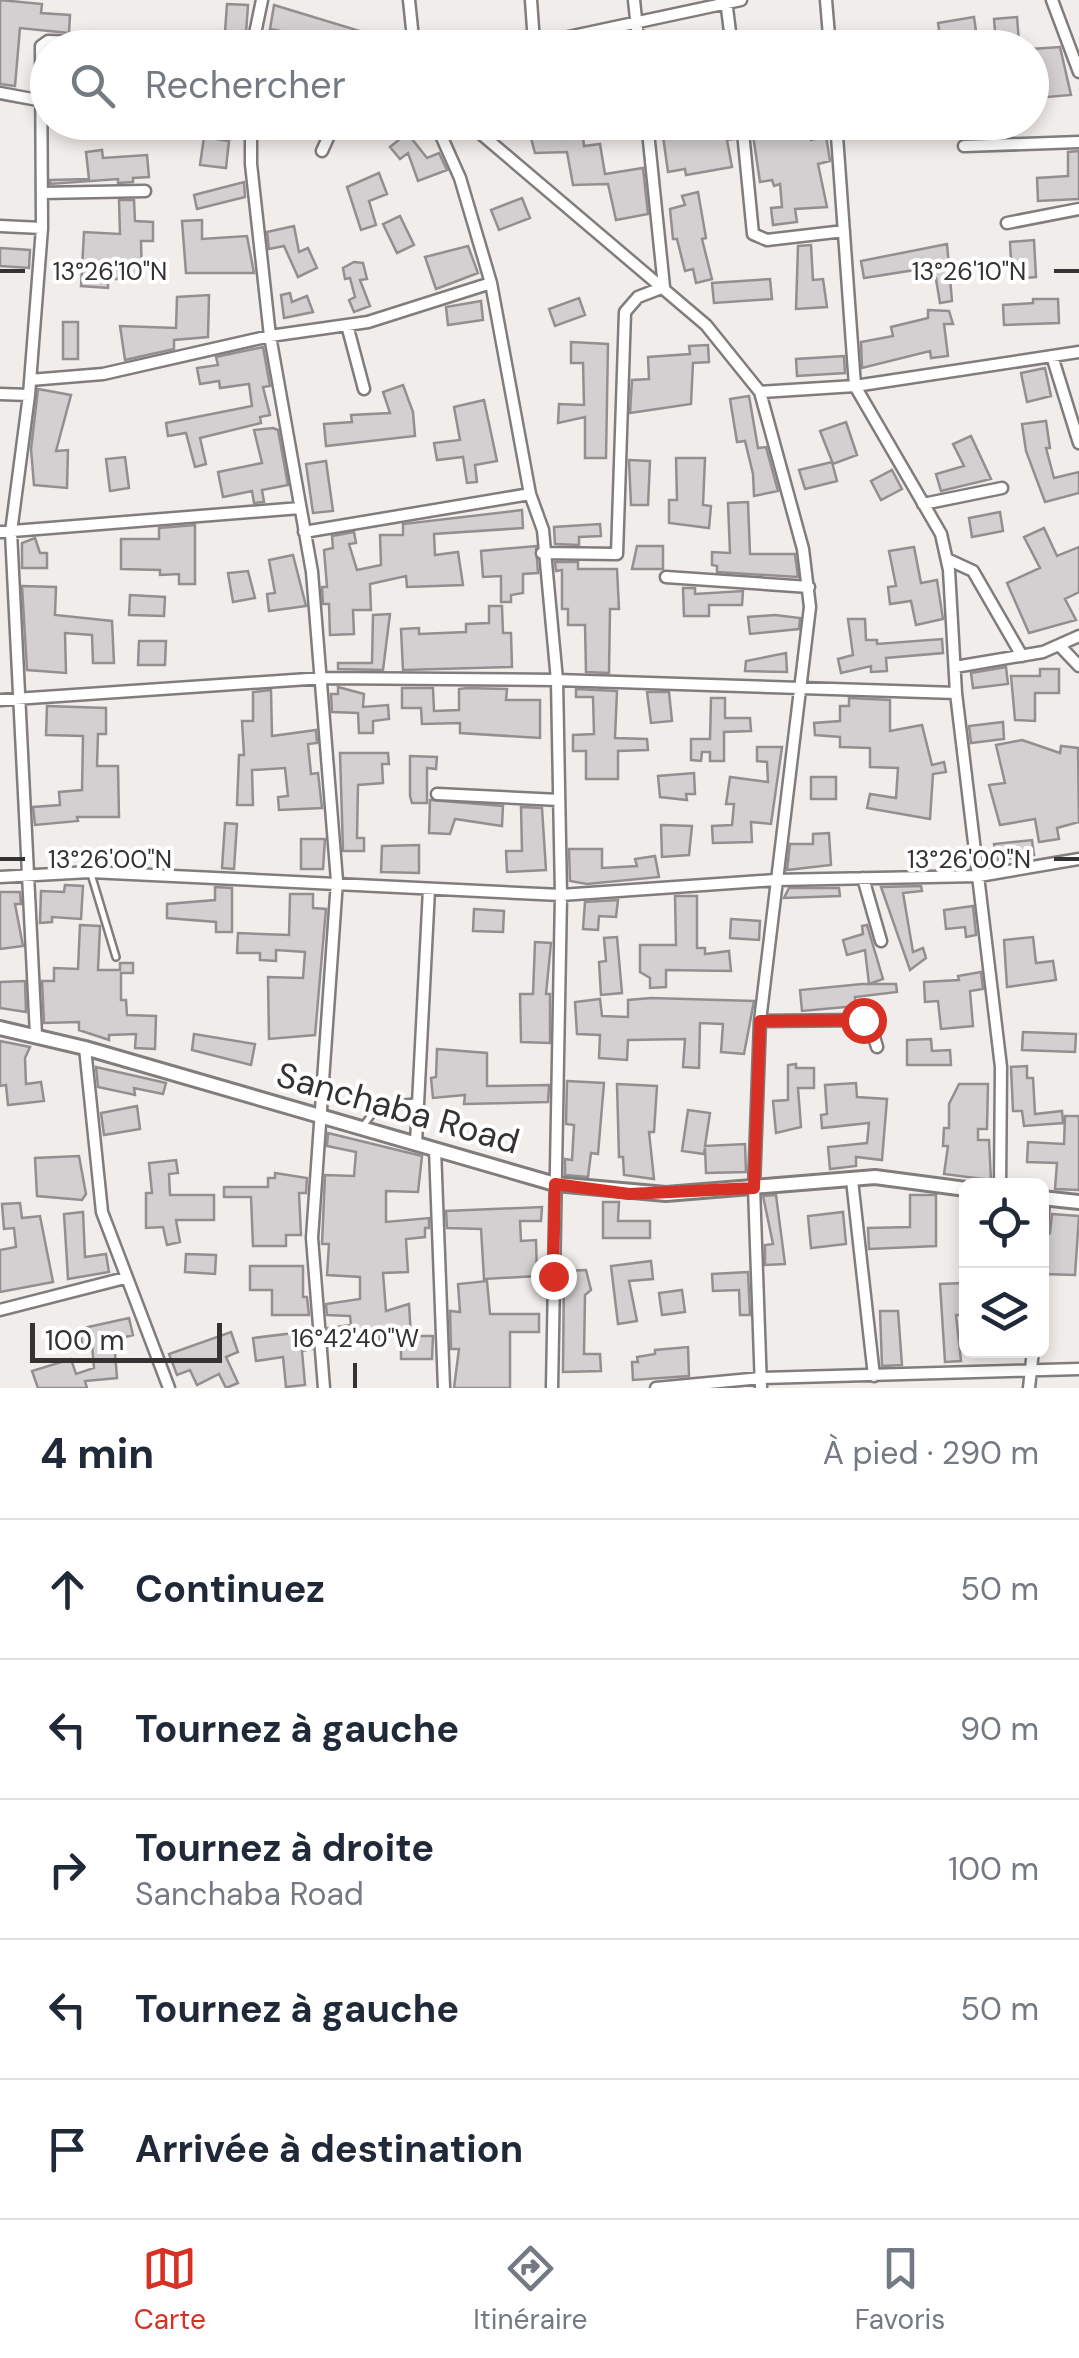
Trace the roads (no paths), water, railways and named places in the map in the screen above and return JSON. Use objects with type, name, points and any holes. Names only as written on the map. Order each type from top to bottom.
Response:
[{"type":"street","points":[[255,30],[262,0]]},
{"type":"street","points":[[409,0],[412,30]]},
{"type":"street","points":[[532,0],[533,30]]},
{"type":"street","points":[[634,0],[637,30]]},
{"type":"street","points":[[596,30],[741,0]]},
{"type":"street","points":[[826,0],[828,30]]},
{"type":"street","points":[[1052,0],[1079,72]]},
{"type":"street","points":[[726,2],[730,30]]},
{"type":"street","points":[[0,93],[30,99]]},
{"type":"street","points":[[36,1036],[6,532],[30,380],[42,228],[43,140]]},
{"type":"street","points":[[251,140],[270,336],[304,532],[324,678],[336,881],[312,1238],[324,1388]]},
{"type":"street","points":[[322,151],[327,140]]},
{"type":"street","points":[[443,140],[460,178],[491,283],[530,494],[543,530],[542,553],[557,680],[561,896],[552,1388]]},
{"type":"street","points":[[488,140],[664,287],[735,356],[760,392],[792,503],[809,587],[760,1021],[754,1188],[761,1383]]},
{"type":"street","points":[[649,140],[664,287]]},
{"type":"street","points":[[744,140],[752,234],[767,240],[844,231]]},
{"type":"street","points":[[837,140],[855,386],[941,534],[946,560],[956,693],[1001,1067],[1000,1178]]},
{"type":"street","points":[[964,146],[1079,142]]},
{"type":"street","points":[[42,193],[145,191]]},
{"type":"street","points":[[1008,223],[1079,209]]},
{"type":"street","points":[[0,226],[42,228]]},
{"type":"street","points":[[30,380],[103,374],[270,336],[347,325],[491,283]]},
{"type":"street","points":[[542,553],[617,554],[625,312],[638,297],[664,287]]},
{"type":"street","points":[[347,325],[364,389]]},
{"type":"street","points":[[760,392],[855,386],[1079,352]]},
{"type":"street","points":[[1052,356],[1079,443]]},
{"type":"street","points":[[0,394],[28,395]]},
{"type":"street","points":[[923,504],[1002,488]]},
{"type":"street","points":[[304,532],[530,494]]},
{"type":"street","points":[[6,532],[300,508]]},
{"type":"street","points":[[946,560],[974,571],[1022,656]]},
{"type":"street","points":[[666,577],[809,587]]},
{"type":"street","points":[[955,667],[1022,656],[1079,636]]},
{"type":"street","points":[[1059,646],[1079,666]]},
{"type":"street","points":[[0,700],[324,678],[557,680],[956,693]]},
{"type":"street","points":[[438,794],[559,800]]},
{"type":"street","points":[[0,877],[90,872],[336,881],[561,896],[776,880],[979,876],[1079,860]]},
{"type":"street","points":[[862,878],[881,941]]},
{"type":"street","points":[[416,1143],[429,889]]},
{"type":"street","points":[[760,1021],[863,1020],[870,1023],[876,1048]]},
{"type":"street","name":"Sanchaba Road","points":[[0,1028],[85,1048],[555,1184],[629,1194],[902,1179],[959,1188]]},
{"type":"street","points":[[85,1048],[102,1212],[169,1388]]},
{"type":"street","points":[[434,1149],[444,1388]]},
{"type":"street","points":[[852,1180],[874,1376]]},
{"type":"street","points":[[1049,1199],[1079,1202]]},
{"type":"street","points":[[0,1310],[125,1278]]},
{"type":"street","points":[[1029,1388],[1033,1358]]},
{"type":"street","points":[[656,1388],[1032,1367],[1079,1369]]},
{"type":"lane","points":[[90,872],[116,957]]},
{"type":"lane","points":[[361,1128],[380,1105],[418,1102]]}]
